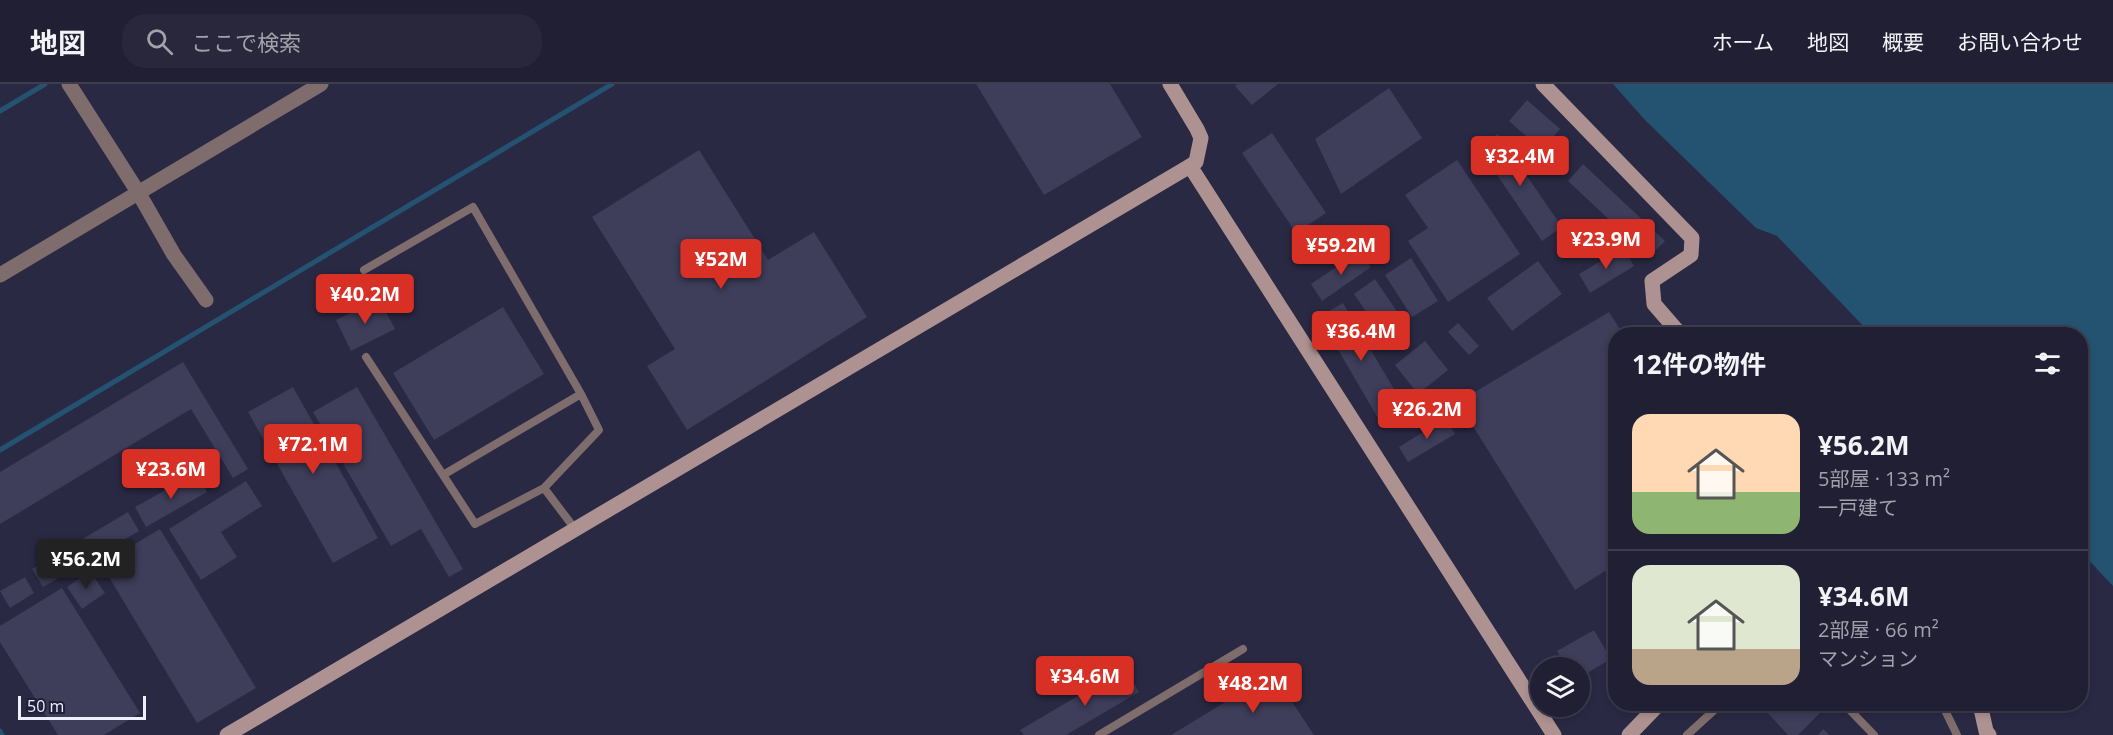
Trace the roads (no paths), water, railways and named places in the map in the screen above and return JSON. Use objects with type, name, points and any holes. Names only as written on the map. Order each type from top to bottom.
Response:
[{"type":"street","points":[[69,84],[138,192],[174,255],[206,300]]},
{"type":"street","points":[[0,275],[321,84]]},
{"type":"street","points":[[226,735],[1196,162],[1201,138],[1170,84]]},
{"type":"street","points":[[1543,84],[1692,238],[1691,255],[1652,281],[1654,303],[1674,327]]},
{"type":"street","points":[[1190,166],[1554,735]]},
{"type":"street","points":[[1629,735],[1652,711]]},
{"type":"street","points":[[1982,711],[1989,735]]},
{"type":"lane","points":[[364,270],[473,207],[581,394],[599,430],[544,488],[475,524],[366,357]]},
{"type":"lane","points":[[443,475],[581,394]]},
{"type":"lane","points":[[544,488],[574,529]]},
{"type":"lane","points":[[1099,735],[1243,649]]},
{"type":"lane","points":[[1687,735],[1713,711]]},
{"type":"lane","points":[[1851,711],[1874,735]]},
{"type":"lane","points":[[1945,711],[1957,735]]},
{"type":"water","points":[[1613,84],[2113,84],[2113,586],[2088,559],[2088,327],[1864,327],[1777,236],[1756,228],[1645,120]]},
{"type":"waterway","points":[[0,111],[45,84]]},
{"type":"waterway","points":[[0,450],[612,84]]},
{"type":"waterway","points":[[0,731],[2,735]]}]
